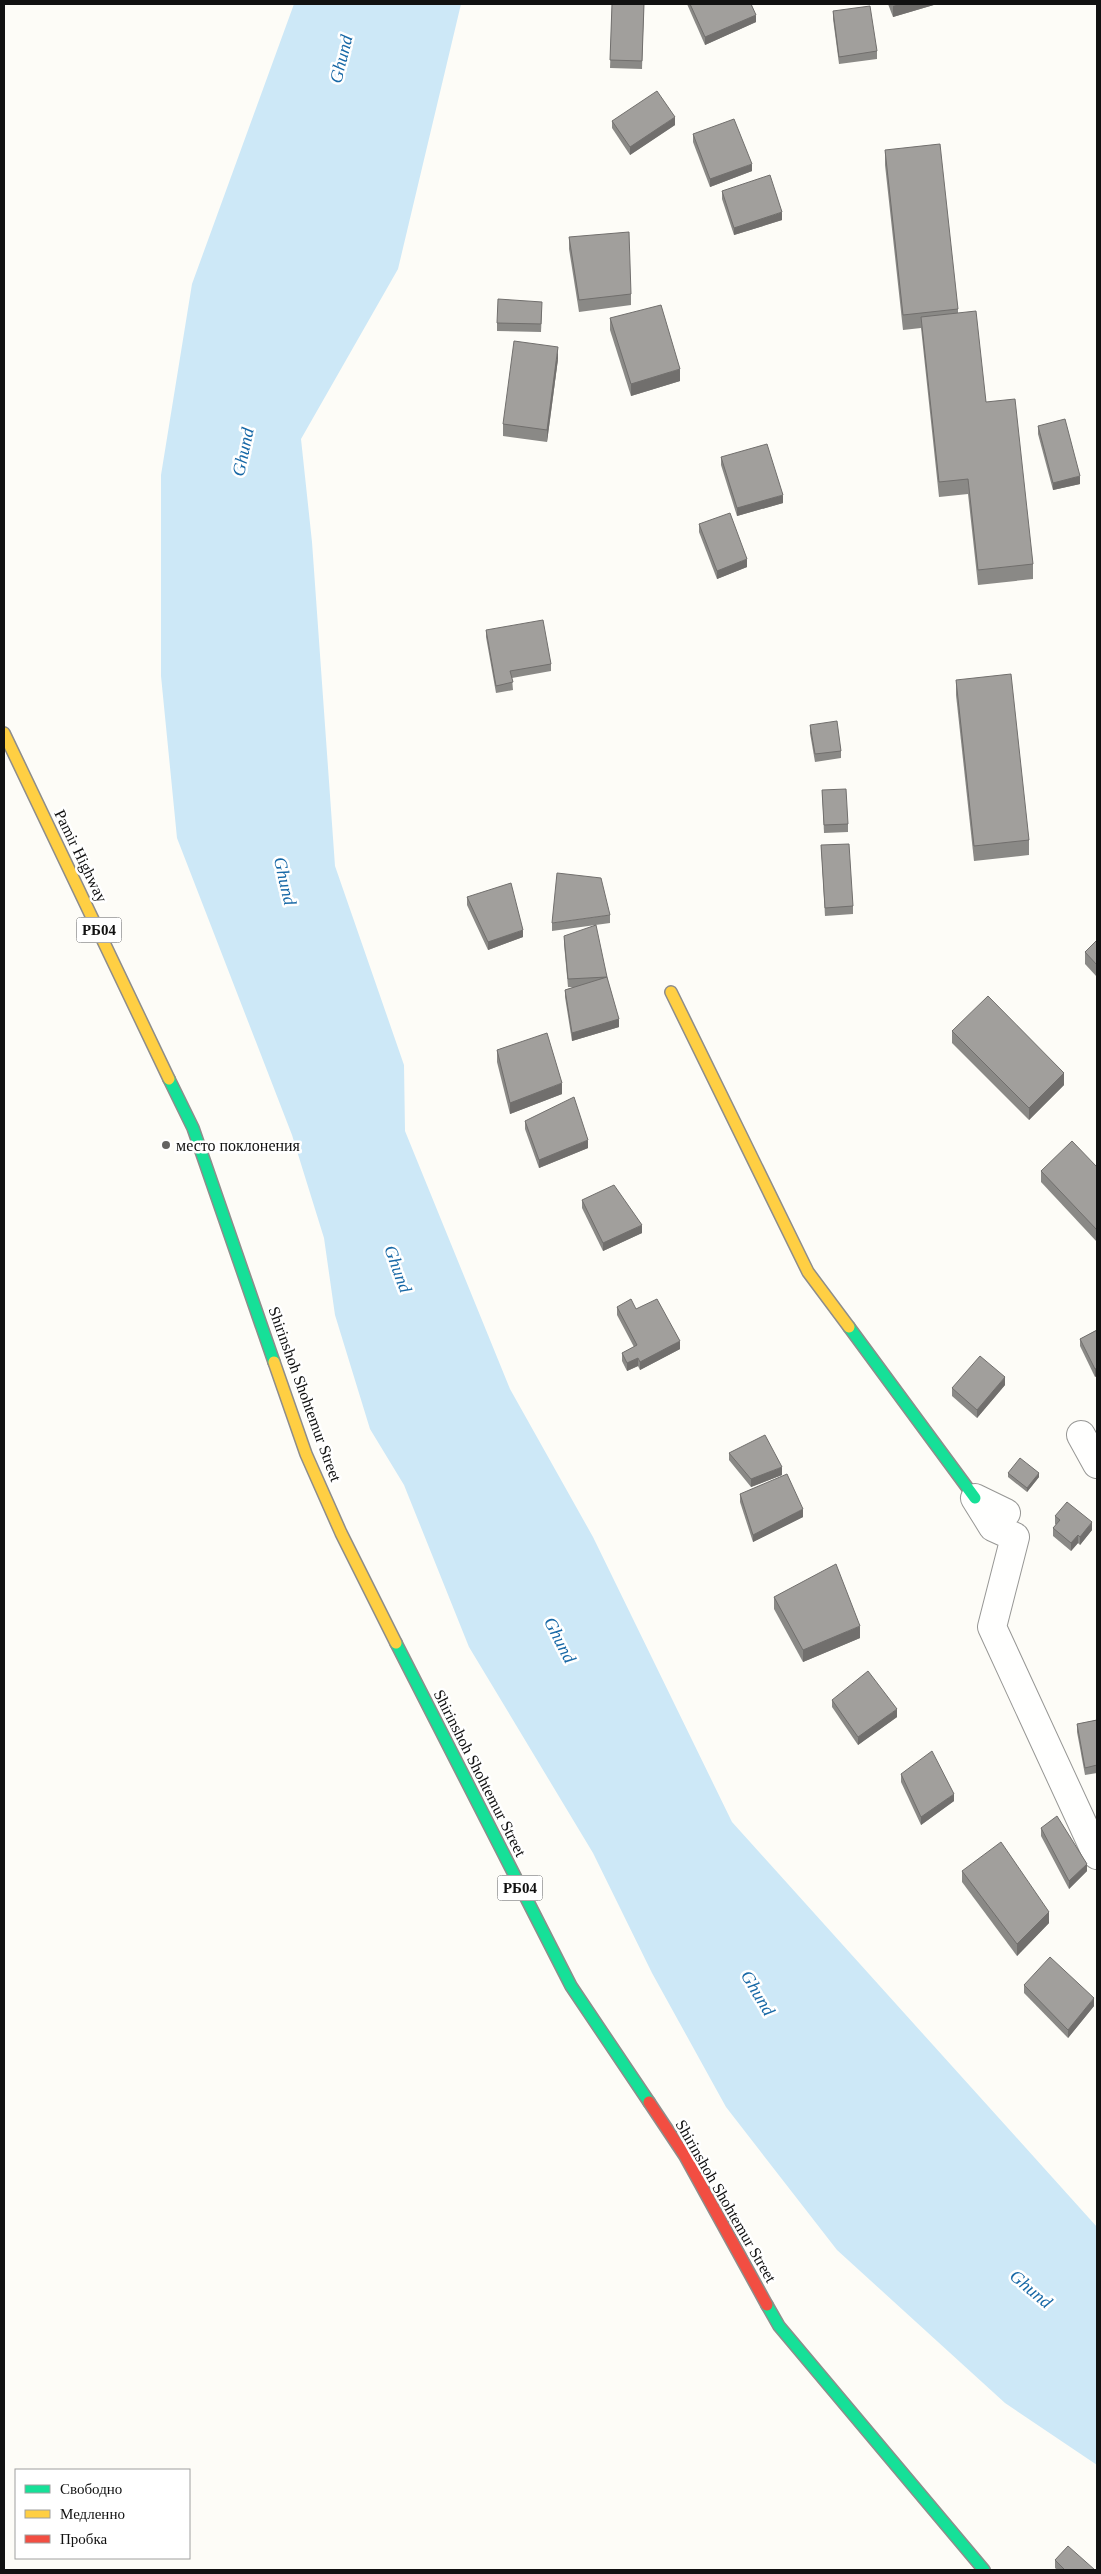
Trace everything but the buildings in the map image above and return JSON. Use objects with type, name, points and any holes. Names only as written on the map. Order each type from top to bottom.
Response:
[{"type":"main road","name":"Pamir Highway","points":[[4,733],[193,1128]]},
{"type":"main road","points":[[671,992],[808,1272],[974,1498]]},
{"type":"main road","name":"Shirinshoh Shohtemur Street","points":[[193,1128],[306,1454],[341,1532],[440,1734],[571,1986],[685,2156],[779,2326],[964,2542],[984,2570]]},
{"type":"street","points":[[1081,1435],[1097,1464]]},
{"type":"street","points":[[974,1498],[1006,1513]]},
{"type":"street","points":[[974,1498],[993,1527],[1015,1538],[992,1627],[1097,1855]]},
{"type":"water","name":"Ghund","points":[[294,4],[461,4],[398,269],[301,439],[312,542],[335,866],[404,1065],[405,1131],[510,1389],[593,1537],[732,1822],[1097,2227],[1097,2465],[1005,2403],[837,2250],[726,2107],[652,1973],[593,1853],[469,1647],[404,1485],[370,1429],[335,1315],[324,1238],[292,1135],[177,838],[161,676],[161,475],[192,284]]},
{"type":"traffic: fast","points":[[169,1079],[193,1128],[274,1362]]},
{"type":"traffic: fast","points":[[849,1327],[975,1498]]},
{"type":"traffic: fast","points":[[396,1643],[571,1986],[649,2102]]},
{"type":"traffic: fast","points":[[767,2305],[779,2326],[984,2570]]},
{"type":"traffic: slow","points":[[4,733],[169,1079]]},
{"type":"traffic: slow","points":[[671,992],[808,1272],[849,1327]]},
{"type":"traffic: slow","points":[[274,1362],[306,1454],[341,1533],[396,1643]]},
{"type":"traffic: jam","points":[[649,2102],[685,2156],[767,2305]]},
{"type":"place","name":"место поклонения","points":[[166,1145]]}]
